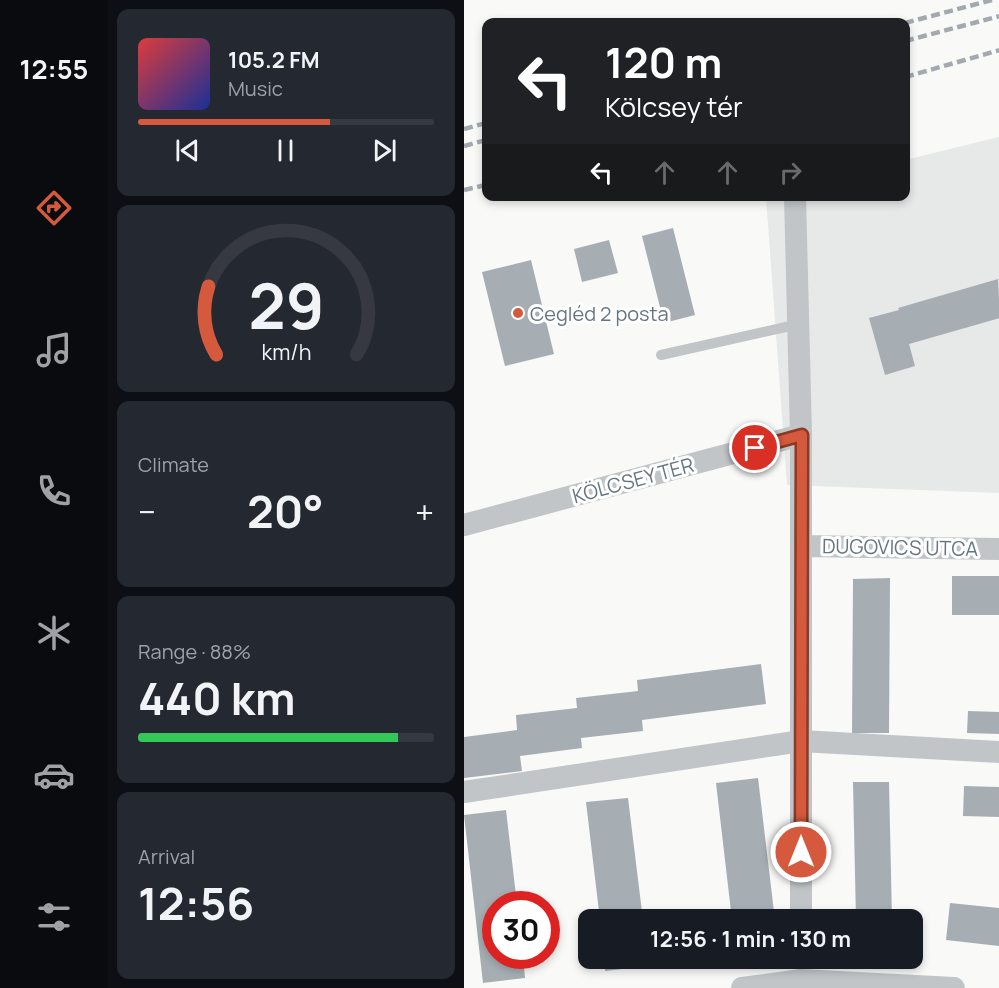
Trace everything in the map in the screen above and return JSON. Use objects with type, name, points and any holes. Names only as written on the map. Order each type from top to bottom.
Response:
[{"type":"street","points":[[796,201],[802,435],[801,909]]},
{"type":"street","name":"KÖLCSEY TÉR","points":[[464,525],[802,435]]},
{"type":"street","name":"DUGOVICS UTCA","points":[[801,546],[1000,549]]},
{"type":"street","points":[[464,792],[801,741],[1000,752]]},
{"type":"street","points":[[742,988],[801,975],[954,988]]},
{"type":"lane","points":[[661,355],[799,324]]},
{"type":"shaded area","points":[[999,137],[999,493],[787,485],[766,201],[910,201],[910,159]]},
{"type":"building","points":[[673,228],[695,315],[664,323],[642,236]]},
{"type":"building","points":[[609,240],[618,273],[582,282],[574,249]]},
{"type":"building","name":"Cegléd 2 posta","points":[[531,260],[554,354],[505,366],[482,272]]},
{"type":"building","points":[[998,279],[1000,318],[909,344],[915,366],[885,375],[869,318]]},
{"type":"building","points":[[952,576],[1000,576],[1000,615],[952,615]]},
{"type":"building","points":[[890,578],[889,733],[852,733],[853,579]]},
{"type":"building","points":[[761,664],[766,704],[642,720],[643,731],[581,738],[582,748],[520,756],[522,771],[464,778],[464,737],[517,730],[516,715],[577,708],[576,698],[638,691],[637,680]]},
{"type":"building","points":[[968,711],[1000,712],[1000,734],[967,733]]},
{"type":"building","points":[[758,778],[774,909],[731,909],[716,783]]},
{"type":"building","points":[[853,782],[889,782],[892,909],[856,909]]},
{"type":"building","points":[[964,786],[1000,787],[1000,817],[963,816]]},
{"type":"building","points":[[628,798],[642,909],[599,909],[586,802]]},
{"type":"building","points":[[506,810],[515,891],[482,891],[482,969],[524,969],[525,978],[483,983],[464,815]]},
{"type":"building","points":[[950,903],[1000,908],[1000,946],[946,940]]},
{"type":"railway","points":[[910,22],[992,0]]},
{"type":"railway","points":[[910,40],[1000,16]]},
{"type":"railway","points":[[910,76],[1000,50]]},
{"type":"railway","points":[[464,129],[482,124]]},
{"type":"railway","points":[[464,146],[482,141]]},
{"type":"railway","points":[[464,190],[482,186]]},
{"type":"place","name":"Cegléd 2 posta","points":[[518,313]]},
{"type":"route","points":[[755,448],[802,435],[801,852]]}]
